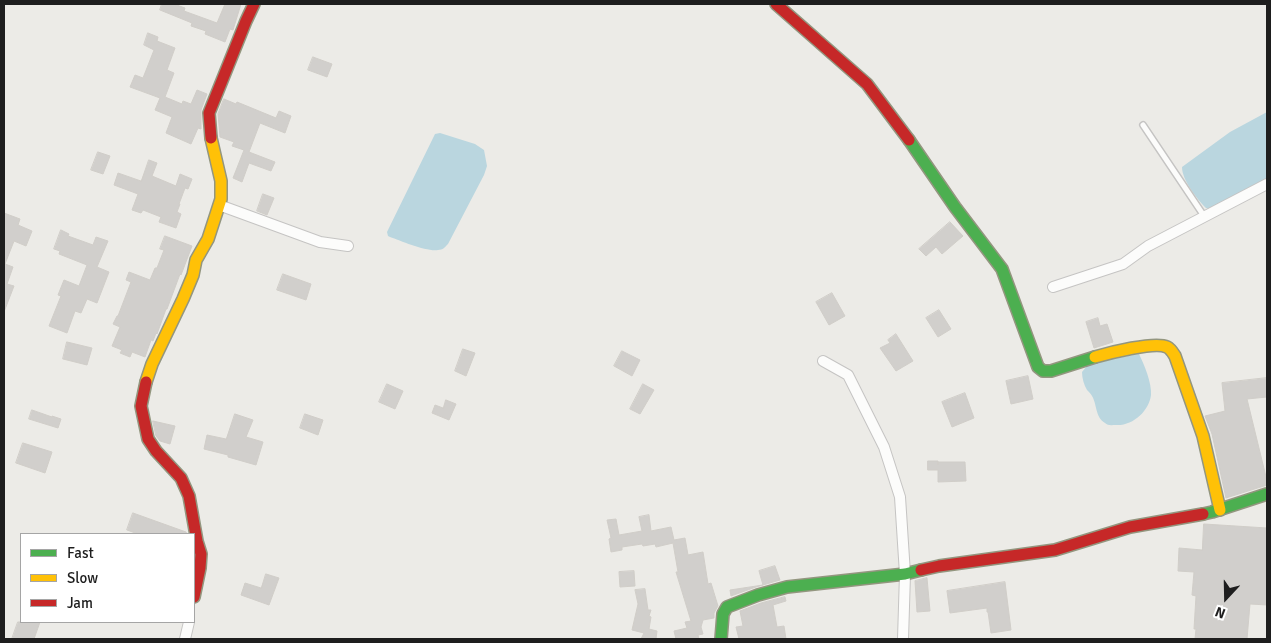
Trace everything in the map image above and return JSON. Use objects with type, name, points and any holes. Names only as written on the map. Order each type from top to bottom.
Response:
[{"type":"street","points":[[195,592],[201,554],[189,496],[181,478],[156,451],[148,439],[141,406],[152,364],[183,299],[193,275],[196,260],[208,239],[221,199],[221,181],[210,133],[209,113],[254,4]]},
{"type":"street","points":[[776,4],[867,84],[898,124],[960,214],[1002,269],[1014,297],[1033,356],[1040,370],[1047,372],[1085,360],[1149,346],[1156,345],[1170,348],[1175,356],[1203,436],[1220,510]]},
{"type":"street","points":[[1053,287],[1123,264],[1148,246],[1267,184]]},
{"type":"street","points":[[219,205],[320,242],[348,246]]},
{"type":"street","points":[[823,361],[848,375],[884,447],[900,497],[904,574],[903,639]]},
{"type":"street","points":[[721,639],[725,609],[758,595],[787,587],[904,574],[939,566],[1056,550],[1130,527],[1220,510],[1267,494]]},
{"type":"street","points":[[186,639],[189,623]]},
{"type":"lane","points":[[1143,125],[1204,217]]},
{"type":"water","points":[[1267,112],[1267,181],[1210,209],[1206,208],[1184,178],[1182,167],[1230,132]]},
{"type":"water","points":[[440,133],[475,144],[484,150],[487,166],[448,244],[444,248],[433,250],[414,246],[390,237],[387,232],[435,134]]},
{"type":"water","points":[[1139,354],[1150,385],[1150,401],[1144,412],[1134,420],[1122,425],[1107,425],[1099,417],[1094,399],[1085,386],[1082,372],[1087,366],[1097,362]]},
{"type":"building","points":[[162,4],[174,4],[185,8],[184,11],[217,23],[225,4],[241,4],[233,30],[230,29],[225,42],[205,34],[206,31],[191,26],[192,23],[160,10]]},
{"type":"building","points":[[148,33],[158,37],[157,41],[175,48],[167,70],[174,73],[165,97],[182,104],[183,101],[191,104],[197,90],[207,94],[201,110],[201,129],[198,128],[191,144],[166,133],[172,117],[155,110],[160,98],[130,87],[135,75],[143,78],[154,50],[144,45]]},
{"type":"building","points":[[313,57],[332,64],[327,77],[308,70]]},
{"type":"building","points":[[224,99],[236,104],[237,102],[276,118],[279,111],[291,116],[285,133],[260,123],[249,152],[275,162],[271,171],[249,163],[242,182],[233,178],[244,150],[232,146],[234,142],[220,137],[218,114]]},
{"type":"building","points":[[98,152],[110,156],[103,174],[91,170]]},
{"type":"building","points":[[149,160],[157,163],[152,176],[176,186],[180,174],[192,179],[188,189],[185,188],[179,204],[177,212],[181,214],[176,228],[159,222],[161,217],[143,210],[141,213],[132,210],[138,194],[114,185],[118,173],[141,181]]},
{"type":"building","points":[[263,194],[274,198],[267,215],[257,211]]},
{"type":"building","points":[[4,213],[20,219],[18,225],[32,231],[26,246],[14,241],[5,264],[13,267],[7,284],[14,286],[4,312]]},
{"type":"building","points":[[950,222],[963,236],[942,254],[936,247],[926,256],[919,249]]},
{"type":"building","points":[[61,230],[69,234],[68,236],[93,245],[96,237],[108,241],[97,267],[109,272],[97,303],[87,299],[81,313],[75,311],[67,333],[49,326],[61,296],[58,295],[64,280],[79,286],[87,265],[59,254],[60,251],[54,249]]},
{"type":"building","points":[[165,236],[192,246],[157,334],[153,341],[151,340],[145,357],[132,352],[130,357],[120,353],[122,350],[112,346],[120,327],[113,324],[131,282],[126,280],[129,272],[150,280],[164,250],[160,249]]},
{"type":"building","points":[[283,274],[311,284],[306,300],[277,290]]},
{"type":"building","points":[[832,293],[845,316],[829,325],[816,302]]},
{"type":"building","points":[[939,310],[951,329],[938,337],[926,318]]},
{"type":"building","points":[[1098,318],[1100,326],[1107,324],[1113,342],[1094,348],[1086,322]]},
{"type":"building","points":[[896,334],[913,361],[896,371],[880,348],[890,343],[888,340]]},
{"type":"building","points":[[67,342],[92,348],[87,365],[63,359]]},
{"type":"building","points":[[463,349],[475,353],[466,376],[455,371]]},
{"type":"building","points":[[622,351],[640,360],[632,376],[614,366]]},
{"type":"building","points":[[1028,376],[1033,399],[1011,404],[1006,381]]},
{"type":"building","points":[[1267,378],[1267,397],[1247,399],[1267,485],[1226,498],[1212,434],[1205,416],[1225,411],[1222,383]]},
{"type":"building","points":[[387,384],[403,391],[395,409],[379,402]]},
{"type":"building","points":[[643,384],[654,390],[640,414],[630,409]]},
{"type":"building","points":[[965,393],[974,418],[952,427],[942,402]]},
{"type":"building","points":[[446,400],[456,404],[449,420],[432,413],[435,405],[443,408]]},
{"type":"building","points":[[32,410],[61,419],[58,428],[29,419]]},
{"type":"building","points":[[235,414],[253,420],[246,437],[263,442],[256,465],[204,449],[207,435],[226,439]]},
{"type":"building","points":[[305,414],[323,420],[318,435],[300,428]]},
{"type":"building","points":[[153,421],[175,426],[170,444],[160,441],[156,436]]},
{"type":"building","points":[[23,443],[52,452],[45,473],[16,463]]},
{"type":"building","points":[[928,461],[965,462],[966,481],[938,482],[938,470],[928,470]]},
{"type":"building","points":[[133,513],[186,533],[135,533],[127,530]]},
{"type":"building","points":[[649,515],[651,531],[671,527],[674,540],[685,538],[688,555],[703,552],[708,584],[711,583],[718,606],[714,613],[714,618],[703,620],[701,627],[703,634],[698,635],[699,639],[676,639],[674,631],[687,628],[685,622],[691,621],[676,572],[678,572],[673,543],[656,547],[655,544],[643,546],[642,544],[622,547],[622,550],[611,552],[609,539],[611,538],[607,520],[616,519],[619,535],[642,531],[639,517]]},
{"type":"building","points":[[1204,524],[1267,528],[1267,605],[1250,604],[1247,639],[1195,639],[1196,596],[1192,595],[1194,572],[1178,571],[1179,548],[1202,550]]},
{"type":"building","points":[[775,566],[780,580],[763,585],[759,571]]},
{"type":"building","points":[[634,571],[635,586],[620,587],[619,572]]},
{"type":"building","points":[[266,574],[279,578],[269,605],[241,595],[245,583],[261,588]]},
{"type":"building","points":[[927,578],[930,611],[917,612],[915,581]]},
{"type":"building","points":[[1005,582],[1011,630],[991,633],[987,608],[950,613],[947,591]]},
{"type":"building","points":[[763,585],[756,587],[731,596],[730,590]]},
{"type":"building","points":[[645,589],[648,610],[651,610],[649,629],[657,631],[656,639],[641,639],[644,633],[632,630],[638,604],[635,590]]},
{"type":"building","points":[[785,597],[786,601],[773,605],[777,627],[784,626],[786,639],[739,639],[736,627],[743,626],[740,611]]},
{"type":"building","points":[[18,622],[40,623],[34,639],[12,639]]},
{"type":"traffic: fast","points":[[909,140],[955,207],[1002,269],[1038,367],[1043,371],[1051,371],[1095,357]]},
{"type":"traffic: fast","points":[[1203,514],[1267,494]]},
{"type":"traffic: fast","points":[[721,639],[723,614],[727,607],[758,595],[787,587],[905,574],[921,570]]},
{"type":"traffic: slow","points":[[146,382],[152,364],[193,275],[196,260],[208,239],[221,199],[221,181],[211,138]]},
{"type":"traffic: slow","points":[[1095,357],[1153,345],[1167,347],[1172,351],[1203,436],[1220,510]]},
{"type":"traffic: jam","points":[[211,138],[209,113],[254,4]]},
{"type":"traffic: jam","points":[[776,4],[867,84],[909,140]]},
{"type":"traffic: jam","points":[[146,382],[141,406],[148,439],[156,451],[181,478],[189,496],[201,554],[195,592]]},
{"type":"traffic: jam","points":[[921,570],[1055,550],[1130,527],[1203,514]]}]
